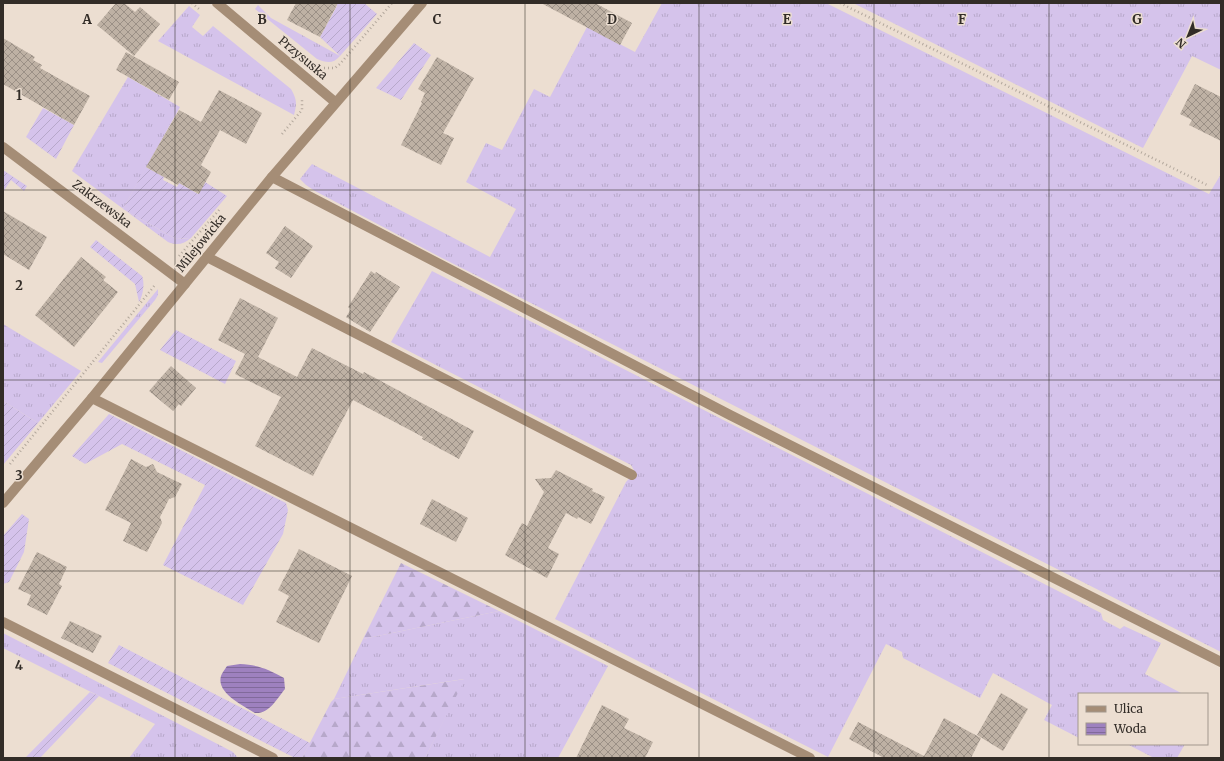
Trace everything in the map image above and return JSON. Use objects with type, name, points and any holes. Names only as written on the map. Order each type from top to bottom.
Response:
[{"type":"street","name":"Przysuska","points":[[217,3],[335,102]]},
{"type":"street","name":"Milejowicka","points":[[3,503],[92,398],[272,177],[335,102],[422,3]]},
{"type":"street","name":"Zakrzewska","points":[[3,147],[185,284]]},
{"type":"street","points":[[272,177],[723,411],[1221,662]]},
{"type":"street","points":[[207,257],[632,475]]},
{"type":"street","points":[[92,398],[810,758]]},
{"type":"street","points":[[3,622],[273,758]]},
{"type":"path","points":[[192,3],[204,13]]},
{"type":"path","points":[[319,67],[328,69],[335,68],[340,64],[392,3]]},
{"type":"path","points":[[840,3],[1209,186]]},
{"type":"path","points":[[282,135],[302,110],[300,93]]},
{"type":"path","points":[[9,465],[222,206]]},
{"type":"green space","points":[[331,3],[364,3],[377,14],[340,56],[320,37],[337,6]]},
{"type":"green space","points":[[662,3],[826,3],[1209,194],[1221,174],[1221,652],[440,257],[315,191],[300,179],[312,164],[490,257],[516,209],[466,182],[486,143],[502,150],[534,89],[550,97],[587,27],[635,52]]},
{"type":"green space","points":[[853,3],[1221,3],[1221,70],[1192,56],[1143,148]]},
{"type":"green space","points":[[258,5],[271,18],[340,56],[332,62],[317,59],[255,9]]},
{"type":"green space","points":[[189,6],[200,15],[192,27],[203,36],[213,26],[291,89],[296,102],[294,115],[158,41]]},
{"type":"green space","points":[[414,43],[431,55],[401,100],[376,88]]},
{"type":"green space","points":[[128,77],[180,107],[123,209],[72,171]]},
{"type":"green space","points":[[43,108],[74,125],[56,159],[26,137]]},
{"type":"green space","points":[[146,167],[164,177],[163,180],[177,187],[179,183],[198,194],[205,182],[227,196],[191,238],[176,239],[123,209]]},
{"type":"green space","points":[[3,170],[27,186],[24,191],[11,180],[3,192]]},
{"type":"green space","points":[[125,210],[176,239],[191,238],[180,244],[168,242]]},
{"type":"green space","points":[[96,240],[142,276],[143,289],[139,302],[135,284],[90,247]]},
{"type":"green space","points":[[432,271],[1101,613],[1103,620],[1120,629],[1124,626],[1161,643],[1145,674],[1181,693],[1078,693],[1078,737],[1044,720],[1052,705],[993,673],[980,698],[903,658],[902,652],[886,644],[828,757],[555,619],[626,482],[635,472],[631,465],[391,342]]},
{"type":"green space","points":[[158,289],[158,295],[155,300],[102,363],[98,362]]},
{"type":"green space","points":[[3,324],[81,371],[38,423],[3,401]]},
{"type":"green space","points":[[176,330],[236,361],[225,384],[160,350]]},
{"type":"green space","points":[[3,401],[38,423],[3,465]]},
{"type":"green space","points":[[109,414],[286,503],[288,510],[283,534],[243,605],[163,565],[205,485],[122,444],[85,464],[72,456]]},
{"type":"green space","points":[[22,514],[29,519],[24,552],[9,582],[3,584],[3,536]]},
{"type":"green space","points":[[401,563],[499,611],[363,639]]},
{"type":"green space","points":[[499,611],[608,666],[558,758],[425,758],[464,679],[334,699],[363,639]]},
{"type":"green space","points":[[3,633],[233,752],[238,758],[129,758],[155,724],[3,648]]},
{"type":"green space","points":[[119,645],[310,743],[302,758],[295,758],[108,663]]},
{"type":"green space","points":[[465,679],[425,758],[302,758],[331,702],[334,699]]},
{"type":"green space","points":[[90,692],[99,696],[40,758],[25,758]]},
{"type":"green space","points":[[1129,745],[1184,745],[1177,758],[1154,758]]},
{"type":"water","points":[[240,664],[263,668],[284,678],[285,689],[269,708],[260,713],[255,713],[232,698],[223,688],[221,676],[227,666]]},
{"type":"building","points":[[116,3],[124,3],[135,12],[140,7],[160,24],[134,56],[97,25]]},
{"type":"building","points":[[296,3],[338,3],[320,37],[287,20]]},
{"type":"building","points":[[541,3],[595,3],[632,23],[620,45]]},
{"type":"building","points":[[3,38],[35,57],[33,60],[42,65],[40,68],[90,96],[74,125],[3,84]]},
{"type":"building","points":[[126,52],[179,82],[169,100],[116,70]]},
{"type":"building","points":[[437,57],[474,78],[443,133],[454,138],[441,165],[401,145],[422,103],[421,102],[425,93],[418,89]]},
{"type":"building","points":[[1195,84],[1221,97],[1221,141],[1189,125],[1192,120],[1180,114]]},
{"type":"building","points":[[219,90],[262,113],[246,144],[220,130],[201,165],[211,172],[199,194],[179,183],[178,185],[146,167],[179,110],[201,122]]},
{"type":"building","points":[[3,211],[47,237],[29,270],[3,254]]},
{"type":"building","points":[[285,226],[313,246],[291,278],[275,268],[279,262],[266,253]]},
{"type":"building","points":[[81,257],[106,277],[103,280],[118,292],[74,347],[35,315]]},
{"type":"building","points":[[371,271],[375,274],[376,272],[400,287],[370,332],[346,317],[351,309],[348,307]]},
{"type":"building","points":[[240,298],[278,318],[258,357],[297,377],[312,348],[363,374],[364,372],[474,431],[459,459],[422,439],[423,437],[353,400],[313,476],[255,446],[281,397],[235,374],[245,354],[218,340]]},
{"type":"building","points":[[171,366],[196,388],[181,406],[179,404],[173,411],[149,391]]},
{"type":"building","points":[[131,459],[146,467],[153,464],[157,472],[182,484],[175,497],[169,499],[160,517],[162,523],[147,552],[123,541],[131,523],[105,510]]},
{"type":"building","points":[[556,470],[593,489],[592,491],[605,497],[591,524],[566,513],[548,548],[559,554],[547,578],[505,555],[522,523],[527,526],[544,492],[535,479],[551,478]]},
{"type":"building","points":[[432,499],[468,518],[456,542],[420,524]]},
{"type":"building","points":[[299,549],[352,576],[319,643],[276,622],[289,596],[278,590]]},
{"type":"building","points":[[37,552],[67,567],[59,584],[62,586],[47,615],[27,605],[31,595],[18,589]]},
{"type":"building","points":[[70,621],[102,636],[93,653],[61,638]]},
{"type":"building","points":[[1001,693],[1028,709],[1003,751],[977,735]]},
{"type":"building","points":[[602,705],[629,719],[624,728],[653,742],[645,758],[576,758]]},
{"type":"building","points":[[944,718],[981,738],[971,758],[884,758],[849,739],[858,722],[924,756]]}]
